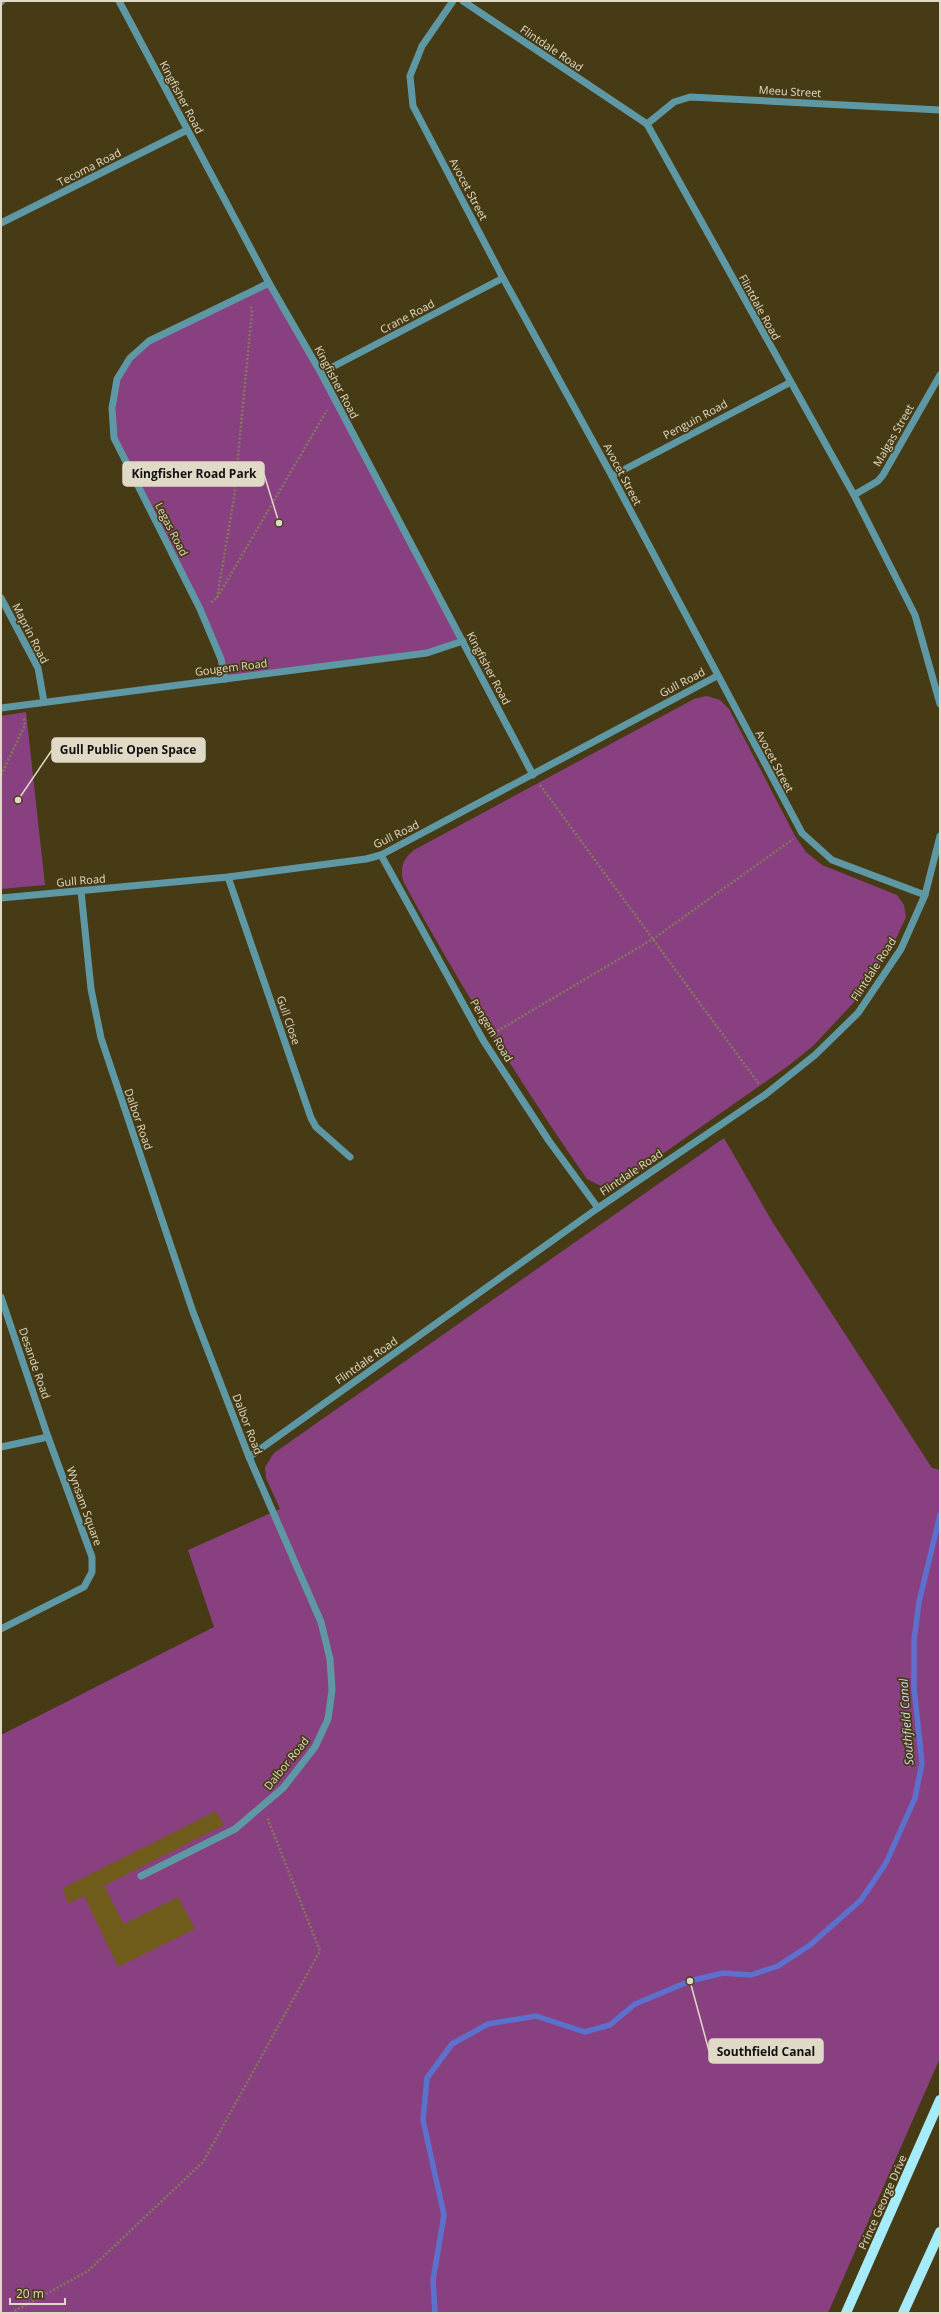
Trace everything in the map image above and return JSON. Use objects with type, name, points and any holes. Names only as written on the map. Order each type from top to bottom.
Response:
[{"type":"main road","name":"Prince George Drive","points":[[846,2313],[940,2100]]},
{"type":"main road","points":[[903,2313],[940,2232]]},
{"type":"street","name":"Kingfisher Road","points":[[118,1],[269,283],[334,397],[533,775]]},
{"type":"street","name":"Avocet Street","points":[[453,1],[422,46],[410,76],[413,106],[503,278],[612,476],[716,676],[802,833],[832,860],[925,895]]},
{"type":"street","name":"Flintdale Road","points":[[463,1],[647,124],[790,383],[854,495],[915,615],[940,704]]},
{"type":"street","name":"Meeu Street","points":[[647,124],[674,102],[690,97],[940,110]]},
{"type":"street","name":"Tecoma Road","points":[[1,223],[187,130]]},
{"type":"street","name":"Crane Road","points":[[321,373],[503,278]]},
{"type":"street","name":"Legas Road","points":[[225,679],[221,659],[200,609],[114,438],[112,408],[116,379],[130,358],[149,341],[269,283]]},
{"type":"street","name":"Malgas Street","points":[[854,495],[878,482],[940,375]]},
{"type":"street","name":"Penguin Road","points":[[612,476],[790,383]]},
{"type":"street","name":"Maprin Road","points":[[1,598],[38,668],[44,702]]},
{"type":"street","name":"Gougem Road","points":[[1,708],[427,653],[463,641]]},
{"type":"street","name":"Gull Road","points":[[1,898],[80,892],[228,877],[366,859],[381,855],[716,676]]},
{"type":"street","name":"Flintdale Road","points":[[249,1457],[598,1208],[766,1094],[815,1055],[858,1013],[901,950],[925,895],[940,836]]},
{"type":"street","name":"Pengem Road","points":[[381,855],[483,1040],[549,1141],[598,1208]]},
{"type":"street","name":"Gull Close","points":[[228,877],[311,1118],[316,1127],[350,1158]]},
{"type":"street","name":"Dalbor Road","points":[[80,892],[91,989],[101,1038],[193,1312],[249,1457],[321,1622],[330,1659],[332,1690],[328,1719],[315,1747],[283,1788],[263,1807],[235,1829],[141,1876]]},
{"type":"street","name":"Desande Road","points":[[1,1297],[48,1436]]},
{"type":"street","points":[[1,1447],[48,1436]]},
{"type":"street","name":"Wynsam Square","points":[[1,1629],[84,1586],[92,1572],[92,1558],[48,1436]]},
{"type":"path","points":[[217,598],[234,498],[252,311],[246,294]]},
{"type":"path","points":[[200,609],[217,598],[311,440],[334,397]]},
{"type":"path","points":[[1,774],[25,725],[24,710],[44,702]]},
{"type":"path","points":[[533,775],[766,1094]]},
{"type":"path","points":[[483,1040],[653,939],[802,833]]},
{"type":"path","points":[[11,2313],[88,2271],[203,2162],[320,1951],[263,1807]]},
{"type":"shaded area","points":[[269,283],[463,641],[435,652],[225,679],[221,659],[114,438],[117,379],[149,341]]},
{"type":"shaded area","points":[[707,696],[720,700],[729,709],[795,836],[806,852],[822,865],[897,895],[904,905],[906,917],[893,945],[857,999],[813,1046],[788,1066],[621,1183],[603,1187],[587,1179],[514,1070],[425,921],[404,883],[402,869],[407,857],[414,850],[694,699]]},
{"type":"shaded area","points":[[26,712],[45,885],[1,889],[1,716]]},
{"type":"shaded area","points":[[724,1138],[773,1223],[932,1468],[940,1470],[940,2058],[828,2313],[1,2313],[1,1735],[214,1627],[188,1550],[280,1509],[266,1478],[265,1467],[274,1453]]},
{"type":"building","points":[[216,1811],[224,1825],[104,1886],[124,1924],[178,1897],[195,1929],[118,1967],[84,1896],[68,1904],[63,1888]]},
{"type":"waterway","name":"Southfield Canal","points":[[435,2313],[433,2280],[444,2215],[423,2120],[427,2078],[452,2044],[488,2024],[536,2016],[585,2032],[610,2025],[635,2004],[690,1981],[723,1973],[751,1975],[778,1966],[810,1945],[861,1900],[886,1863],[915,1798],[922,1763],[914,1688],[914,1640],[919,1602],[940,1515]]},
{"type":"place","name":"Kingfisher Road Park","points":[[279,523]]},
{"type":"place","name":"Gull Public Open Space","points":[[18,800]]},
{"type":"place","name":"Southfield Canal","points":[[690,1981]]}]
